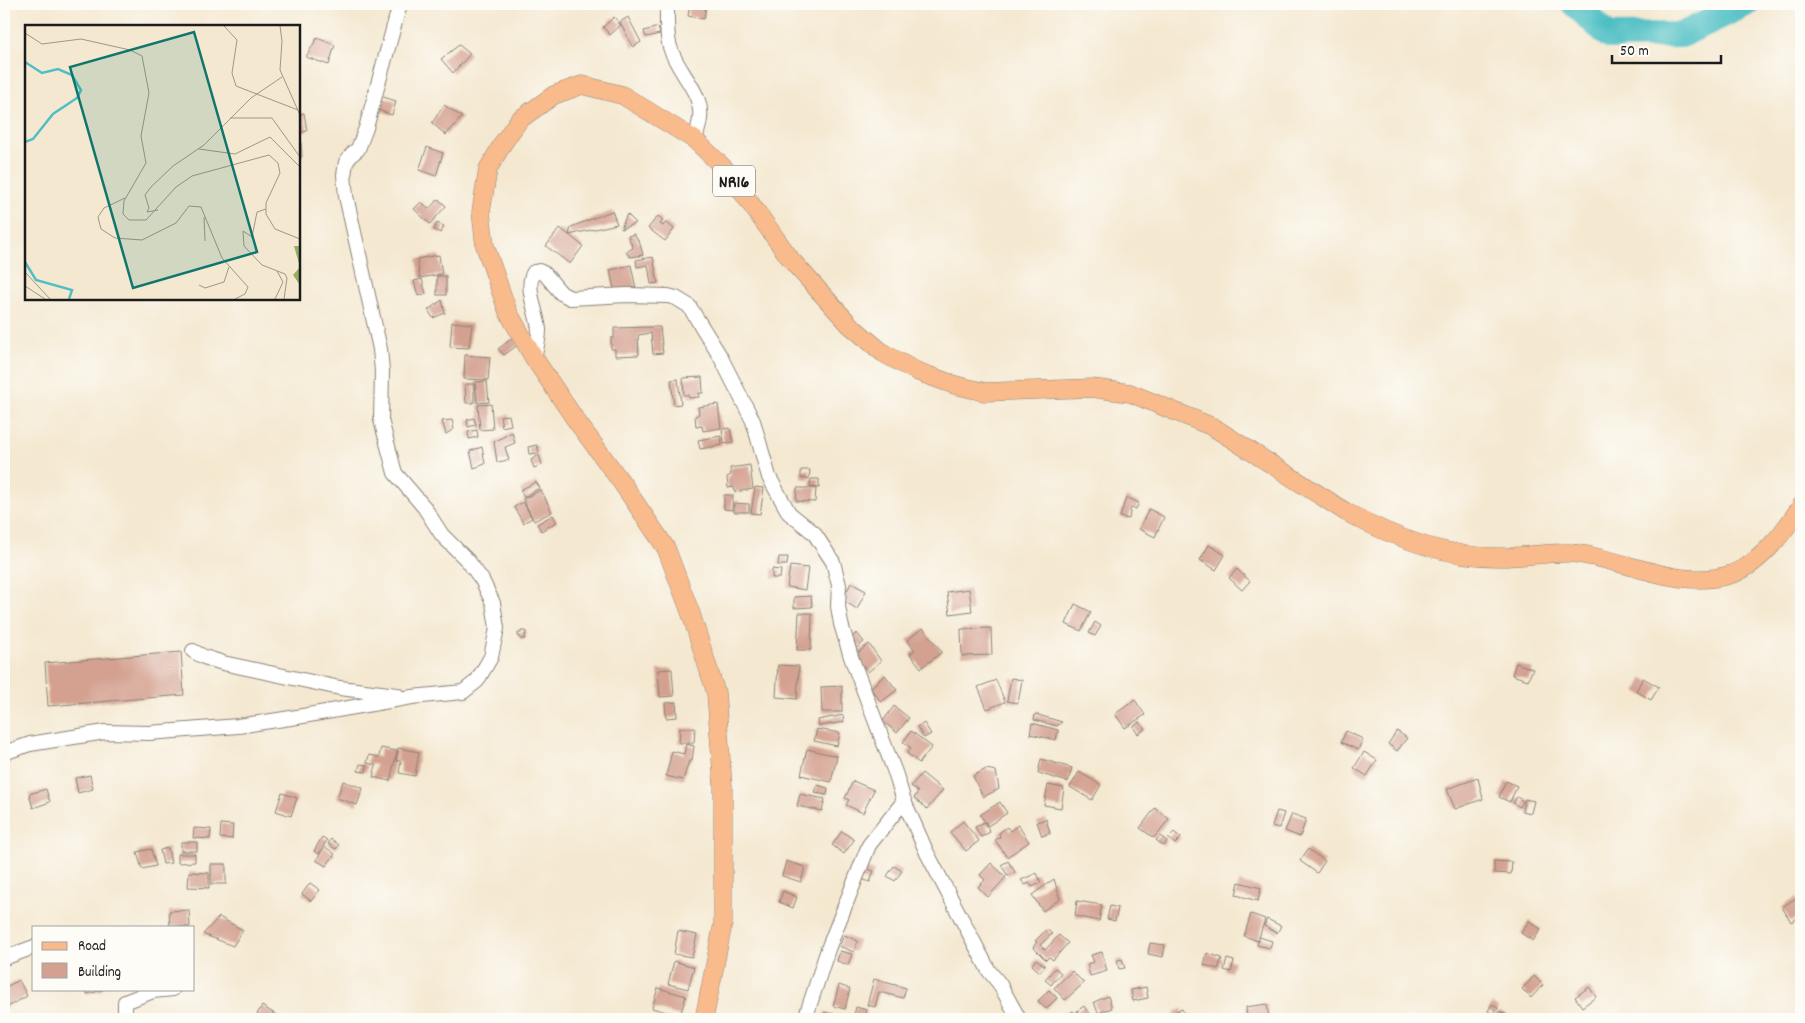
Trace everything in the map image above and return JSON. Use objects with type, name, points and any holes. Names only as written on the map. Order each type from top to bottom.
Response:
[{"type":"main road","name":"NR16","points":[[704,1019],[723,924],[723,786],[716,693],[691,614],[666,548],[534,358],[508,312],[485,246],[481,212],[488,169],[519,120],[554,95],[582,85],[622,95],[695,140],[727,171],[792,260],[850,325],[883,353],[916,371],[955,385],[985,392],[1092,388],[1130,393],[1213,427],[1346,512],[1413,543],[1474,556],[1500,557],[1568,553],[1622,563],[1657,574],[1697,580],[1733,574],[1763,554],[1778,538],[1801,506]]},
{"type":"street","points":[[4,752],[30,744],[70,736],[105,732],[149,733],[238,726],[412,697],[463,692],[477,681],[491,656],[497,628],[493,604],[482,580],[468,561],[442,536],[424,508],[395,473],[381,420],[382,371],[380,349],[346,196],[344,175],[346,162],[358,149],[366,128],[400,4]]},
{"type":"street","points":[[667,4],[670,47],[686,79],[697,95],[700,109],[701,117],[695,140]]},
{"type":"street","points":[[534,358],[539,329],[532,300],[531,277],[534,272],[539,271],[546,274],[561,293],[570,298],[627,295],[668,296],[676,298],[689,306],[720,356],[753,421],[769,476],[789,513],[814,533],[835,569],[840,594],[838,606],[843,632],[904,801],[927,853],[967,931],[989,971],[999,982],[1019,1019]]},
{"type":"street","points":[[193,651],[223,663],[340,688],[412,697]]},
{"type":"street","points":[[805,1019],[828,949],[869,845],[904,801]]},
{"type":"street","points":[[4,958],[32,948]]},
{"type":"street","points":[[127,1019],[125,1017],[124,1002],[154,991],[164,990]]},
{"type":"building","points":[[690,4],[706,4],[704,19],[688,16]]},
{"type":"building","points":[[614,17],[621,25],[610,35],[603,27]]},
{"type":"building","points":[[628,17],[641,42],[633,47],[620,22]]},
{"type":"building","points":[[658,27],[660,34],[646,37],[644,31]]},
{"type":"building","points":[[317,38],[335,45],[329,65],[306,57]]},
{"type":"building","points":[[459,45],[470,54],[453,73],[441,59]]},
{"type":"building","points":[[380,96],[396,101],[392,115],[375,109]]},
{"type":"building","points":[[444,105],[462,117],[446,135],[432,123]]},
{"type":"building","points":[[304,113],[307,131],[300,133],[300,114]]},
{"type":"building","points":[[300,139],[301,139],[302,157],[300,157]]},
{"type":"building","points":[[427,147],[443,153],[436,176],[419,170]]},
{"type":"building","points":[[438,199],[446,206],[430,224],[414,209],[421,202],[429,209]]},
{"type":"building","points":[[612,211],[617,224],[569,235],[571,227]]},
{"type":"building","points":[[627,214],[636,223],[621,229]]},
{"type":"building","points":[[658,216],[663,220],[660,224],[663,226],[666,222],[674,229],[665,241],[648,228]]},
{"type":"building","points":[[437,223],[444,226],[441,233],[434,230]]},
{"type":"building","points":[[560,228],[583,246],[570,264],[546,246]]},
{"type":"building","points":[[634,234],[640,244],[643,255],[630,257],[626,252],[633,248],[628,236]]},
{"type":"building","points":[[439,255],[442,274],[420,278],[417,259]]},
{"type":"building","points":[[653,257],[658,283],[651,284],[648,265],[637,267],[636,260]]},
{"type":"building","points":[[631,265],[636,289],[615,294],[610,270]]},
{"type":"building","points":[[437,276],[446,276],[446,295],[437,295]]},
{"type":"building","points":[[422,279],[426,294],[418,296],[414,281]]},
{"type":"building","points":[[442,300],[445,313],[433,318],[428,310]]},
{"type":"building","points":[[452,322],[472,324],[469,348],[450,347]]},
{"type":"building","points":[[660,327],[663,353],[653,354],[651,333],[638,335],[639,355],[615,356],[615,349],[611,349],[611,338],[614,338],[614,328]]},
{"type":"building","points":[[514,337],[518,345],[504,355],[498,349]]},
{"type":"building","points":[[465,355],[490,357],[488,380],[464,379]]},
{"type":"building","points":[[702,377],[703,393],[699,393],[699,397],[689,398],[688,395],[684,395],[683,378]]},
{"type":"building","points":[[678,379],[681,404],[674,405],[671,380]]},
{"type":"building","points":[[487,381],[489,402],[477,403],[475,382]]},
{"type":"building","points":[[465,384],[474,384],[474,403],[466,403]]},
{"type":"building","points":[[491,404],[493,429],[480,430],[478,405]]},
{"type":"building","points":[[718,404],[721,428],[703,431],[702,426],[696,427],[695,416],[699,414],[698,407]]},
{"type":"building","points":[[509,415],[511,425],[502,427],[500,416]]},
{"type":"building","points":[[474,418],[476,425],[468,427],[467,420]]},
{"type":"building","points":[[452,420],[454,429],[446,434],[442,421]]},
{"type":"building","points":[[730,428],[733,442],[724,444],[722,429]]},
{"type":"building","points":[[477,430],[478,437],[469,439],[468,432]]},
{"type":"building","points":[[512,432],[515,443],[505,447],[509,460],[497,462],[494,442]]},
{"type":"building","points":[[721,436],[722,445],[700,449],[698,440]]},
{"type":"building","points":[[537,445],[539,453],[529,454],[528,447]]},
{"type":"building","points":[[482,447],[485,464],[474,468],[470,451]]},
{"type":"building","points":[[539,455],[542,465],[534,468],[531,460]]},
{"type":"building","points":[[750,465],[753,489],[735,492],[734,487],[728,488],[727,477],[731,475],[730,468]]},
{"type":"building","points":[[801,470],[810,470],[809,479],[801,478]]},
{"type":"building","points":[[811,479],[819,479],[819,488],[810,487]]},
{"type":"building","points":[[536,482],[540,488],[524,497],[520,490]]},
{"type":"building","points":[[755,487],[764,488],[760,514],[751,513]]},
{"type":"building","points":[[797,488],[816,488],[815,502],[796,501]]},
{"type":"building","points":[[541,490],[552,512],[534,521],[523,499]]},
{"type":"building","points":[[724,495],[733,495],[732,510],[724,509]]},
{"type":"building","points":[[1126,497],[1139,503],[1136,509],[1131,507],[1129,519],[1120,517]]},
{"type":"building","points":[[523,502],[532,518],[523,523],[514,507]]},
{"type":"building","points":[[734,503],[749,504],[749,512],[734,512]]},
{"type":"building","points":[[1149,509],[1164,517],[1155,537],[1139,529]]},
{"type":"building","points":[[553,515],[557,522],[541,531],[537,524]]},
{"type":"building","points":[[1209,545],[1225,555],[1216,570],[1200,560]]},
{"type":"building","points":[[779,557],[788,557],[787,565],[778,565]]},
{"type":"building","points":[[790,566],[808,568],[805,590],[787,587]]},
{"type":"building","points":[[772,569],[781,570],[780,578],[772,578]]},
{"type":"building","points":[[1237,569],[1250,581],[1242,590],[1229,578]]},
{"type":"building","points":[[851,583],[866,591],[857,609],[842,600]]},
{"type":"building","points":[[969,589],[972,611],[950,614],[947,592]]},
{"type":"building","points":[[811,596],[812,607],[794,608],[794,597]]},
{"type":"building","points":[[1075,604],[1091,612],[1081,631],[1066,624]]},
{"type":"building","points":[[799,613],[812,613],[811,650],[797,650]]},
{"type":"building","points":[[1095,622],[1101,626],[1095,636],[1089,633]]},
{"type":"building","points":[[923,628],[942,652],[921,668],[910,654],[915,650],[907,640]]},
{"type":"building","points":[[991,628],[992,655],[962,656],[961,629]]},
{"type":"building","points":[[521,631],[526,631],[525,639],[520,639],[520,636],[518,636],[518,633],[521,633]]},
{"type":"building","points":[[857,633],[864,642],[854,650],[847,641]]},
{"type":"building","points":[[869,644],[881,661],[868,672],[855,655]]},
{"type":"building","points":[[181,652],[184,695],[48,706],[45,663]]},
{"type":"building","points":[[1516,663],[1533,669],[1528,680],[1512,675]]},
{"type":"building","points":[[778,665],[799,666],[797,699],[776,697]]},
{"type":"building","points":[[672,669],[674,696],[660,697],[658,670]]},
{"type":"building","points":[[885,675],[897,690],[881,702],[870,688]]},
{"type":"building","points":[[1011,678],[1022,680],[1018,703],[1007,701]]},
{"type":"building","points":[[1643,678],[1659,687],[1651,700],[1636,691]]},
{"type":"building","points":[[996,680],[1005,702],[987,709],[978,687]]},
{"type":"building","points":[[842,686],[842,712],[822,712],[821,687]]},
{"type":"building","points":[[1135,700],[1145,715],[1125,728],[1115,714]]},
{"type":"building","points":[[676,702],[677,717],[666,718],[665,703]]},
{"type":"building","points":[[894,706],[909,718],[897,733],[883,721]]},
{"type":"building","points":[[1035,714],[1062,722],[1057,726],[1034,720]]},
{"type":"building","points":[[843,715],[844,722],[819,726],[818,720]]},
{"type":"building","points":[[1139,722],[1145,729],[1138,734],[1133,727]]},
{"type":"building","points":[[924,723],[931,734],[924,738],[917,727]]},
{"type":"building","points":[[1032,723],[1058,730],[1056,740],[1030,734]]},
{"type":"building","points":[[680,728],[695,728],[694,743],[679,743]]},
{"type":"building","points":[[817,729],[840,733],[837,746],[814,741]]},
{"type":"building","points":[[911,731],[932,747],[919,763],[907,753],[911,748],[903,742]]},
{"type":"building","points":[[1346,731],[1363,739],[1358,750],[1341,742]]},
{"type":"building","points":[[1397,731],[1407,738],[1397,751],[1388,744]]},
{"type":"building","points":[[686,744],[694,746],[692,761],[689,761],[683,780],[666,776],[672,751],[684,754]]},
{"type":"building","points":[[381,748],[397,751],[390,781],[373,777],[376,765],[367,763],[369,755],[379,757]]},
{"type":"building","points":[[398,748],[419,752],[415,776],[399,773],[401,761],[396,761]]},
{"type":"building","points":[[807,749],[837,756],[831,782],[801,775]]},
{"type":"building","points":[[1364,752],[1377,760],[1367,776],[1354,768]]},
{"type":"building","points":[[1041,759],[1072,768],[1068,782],[1038,773]]},
{"type":"building","points":[[360,764],[367,765],[366,772],[358,771]]},
{"type":"building","points":[[986,769],[996,771],[999,789],[983,797],[973,776]]},
{"type":"building","points":[[1079,772],[1101,785],[1092,800],[1070,787]]},
{"type":"building","points":[[922,773],[943,790],[927,809],[914,798],[918,792],[911,786]]},
{"type":"building","points":[[90,775],[93,789],[78,793],[75,778]]},
{"type":"building","points":[[1478,778],[1483,799],[1455,809],[1447,789]]},
{"type":"building","points":[[343,781],[363,788],[357,805],[337,798]]},
{"type":"building","points":[[853,781],[874,790],[863,813],[846,805],[849,800],[845,798]]},
{"type":"building","points":[[1506,781],[1517,786],[1510,802],[1499,797]]},
{"type":"building","points":[[817,785],[828,788],[827,795],[815,793]]},
{"type":"building","points":[[1048,785],[1064,788],[1061,808],[1044,805]]},
{"type":"building","points":[[46,789],[50,802],[33,808],[29,794]]},
{"type":"building","points":[[282,793],[297,798],[291,816],[276,811]]},
{"type":"building","points":[[800,794],[825,799],[822,811],[797,806]]},
{"type":"building","points":[[1517,797],[1523,801],[1520,807],[1513,803]]},
{"type":"building","points":[[1525,799],[1534,801],[1531,813],[1522,811]]},
{"type":"building","points":[[1000,802],[1007,813],[988,826],[980,815]]},
{"type":"building","points":[[1155,808],[1169,819],[1154,838],[1140,828]]},
{"type":"building","points":[[1277,811],[1284,813],[1279,828],[1272,826]]},
{"type":"building","points":[[1292,814],[1306,819],[1300,837],[1285,831]]},
{"type":"building","points":[[1046,819],[1050,833],[1042,836],[1037,822]]},
{"type":"building","points":[[963,821],[979,841],[966,851],[950,832]]},
{"type":"building","points":[[984,822],[990,832],[981,837],[975,827]]},
{"type":"building","points":[[221,824],[233,825],[232,839],[220,838]]},
{"type":"building","points":[[1018,825],[1029,842],[1007,857],[995,840],[1000,837],[999,833],[1007,827],[1010,831]]},
{"type":"building","points":[[194,828],[211,829],[210,839],[193,838]]},
{"type":"building","points":[[842,831],[854,840],[844,854],[832,845]]},
{"type":"building","points":[[1174,832],[1181,838],[1175,844],[1168,838]]},
{"type":"building","points":[[1160,836],[1167,841],[1164,846],[1156,840]]},
{"type":"building","points":[[322,837],[327,840],[319,854],[314,851]]},
{"type":"building","points":[[331,839],[339,845],[336,849],[328,844]]},
{"type":"building","points":[[181,842],[197,842],[197,851],[181,851]]},
{"type":"building","points":[[325,847],[335,854],[326,866],[316,860]]},
{"type":"building","points":[[168,848],[171,863],[163,864],[160,850]]},
{"type":"building","points":[[151,849],[156,866],[142,869],[137,852]]},
{"type":"building","points":[[1308,849],[1325,861],[1317,873],[1300,861]]},
{"type":"building","points":[[178,854],[195,854],[195,862],[178,863]]},
{"type":"building","points":[[786,861],[805,867],[801,882],[782,876]]},
{"type":"building","points":[[1008,861],[1015,872],[1008,876],[1001,865]]},
{"type":"building","points":[[1494,861],[1512,862],[1511,874],[1494,873]]},
{"type":"building","points":[[991,863],[1006,877],[988,897],[978,887],[985,880],[980,875]]},
{"type":"building","points":[[211,864],[226,864],[226,884],[211,884]]},
{"type":"building","points":[[894,866],[902,871],[895,881],[887,876]]},
{"type":"building","points":[[865,868],[874,871],[870,882],[861,879]]},
{"type":"building","points":[[189,872],[209,873],[209,888],[188,887]]},
{"type":"building","points":[[1037,873],[1041,883],[1032,887],[1030,883],[1025,885],[1021,880]]},
{"type":"building","points":[[1054,879],[1060,899],[1043,911],[1032,895]]},
{"type":"building","points":[[1239,882],[1261,888],[1258,901],[1236,895]]},
{"type":"building","points":[[310,883],[320,890],[311,901],[302,894]]},
{"type":"building","points":[[783,891],[797,897],[793,908],[779,902]]},
{"type":"building","points":[[1796,898],[1801,906],[1801,916],[1791,922],[1782,907]]},
{"type":"building","points":[[1077,901],[1102,905],[1099,921],[1075,916]]},
{"type":"building","points":[[1110,906],[1118,908],[1115,921],[1107,919]]},
{"type":"building","points":[[189,910],[190,926],[170,926],[169,911]]},
{"type":"building","points":[[1251,914],[1265,919],[1258,941],[1244,936]]},
{"type":"building","points":[[219,917],[243,930],[233,946],[203,934]]},
{"type":"building","points":[[1267,919],[1281,926],[1277,933],[1264,926]]},
{"type":"building","points":[[1529,921],[1541,929],[1533,941],[1521,933]]},
{"type":"building","points":[[1047,929],[1052,934],[1040,945],[1045,950],[1059,935],[1068,943],[1053,960],[1049,957],[1046,960],[1033,947],[1037,942],[1035,941]]},
{"type":"building","points":[[678,931],[697,935],[692,957],[674,954]]},
{"type":"building","points":[[844,935],[858,941],[854,952],[839,946]]},
{"type":"building","points":[[1259,937],[1272,941],[1270,948],[1257,945]]},
{"type":"building","points":[[1150,943],[1165,945],[1163,957],[1148,954]]},
{"type":"building","points":[[840,951],[852,954],[848,965],[837,961]]},
{"type":"building","points":[[1102,952],[1107,971],[1090,976],[1087,964],[1094,962],[1091,955]]},
{"type":"building","points":[[1207,953],[1222,958],[1218,969],[1204,965]]},
{"type":"building","points":[[1036,959],[1045,966],[1040,972],[1032,965]]},
{"type":"building","points":[[1122,959],[1125,968],[1119,969],[1117,960]]},
{"type":"building","points":[[1227,959],[1234,961],[1231,972],[1224,970]]},
{"type":"building","points":[[674,961],[694,967],[688,989],[668,984]]},
{"type":"building","points":[[1055,968],[1061,973],[1051,985],[1045,980]]},
{"type":"building","points":[[1072,971],[1084,983],[1065,1000],[1054,988]]},
{"type":"building","points":[[1534,976],[1543,985],[1531,998],[1522,989]]},
{"type":"building","points":[[874,979],[906,988],[903,998],[879,992],[875,1007],[867,1005]]},
{"type":"building","points":[[19,980],[27,996],[4,1009],[4,988]]},
{"type":"building","points":[[839,985],[850,989],[845,1009],[833,1006]]},
{"type":"building","points":[[1146,987],[1148,998],[1133,1001],[1131,990]]},
{"type":"building","points":[[1589,987],[1596,997],[1582,1007],[1575,997]]},
{"type":"building","points":[[658,988],[686,996],[680,1016],[652,1008]]},
{"type":"building","points":[[86,990],[103,990],[87,994]]},
{"type":"building","points":[[1049,990],[1057,998],[1046,1009],[1038,1001]]},
{"type":"building","points":[[1108,996],[1112,1008],[1098,1013],[1094,1002]]},
{"type":"building","points":[[1267,1004],[1269,1018],[1247,1019],[1246,1007]]},
{"type":"building","points":[[1492,1004],[1498,1008],[1494,1015],[1488,1011]]},
{"type":"building","points":[[262,1006],[278,1016],[276,1019],[254,1019]]},
{"type":"building","points":[[1084,1006],[1091,1017],[1088,1019],[1083,1019],[1077,1011]]},
{"type":"building","points":[[856,1007],[867,1010],[864,1019],[853,1019]]},
{"type":"building","points":[[1182,1009],[1184,1014],[1176,1017],[1174,1012]]},
{"type":"building","points":[[1073,1011],[1079,1019],[1060,1019]]},
{"type":"building","points":[[1500,1011],[1508,1016],[1506,1019],[1495,1018]]},
{"type":"building","points":[[825,1012],[842,1019],[821,1019]]},
{"type":"waterway","points":[[1574,4],[1609,36],[1681,35],[1746,4]]}]
